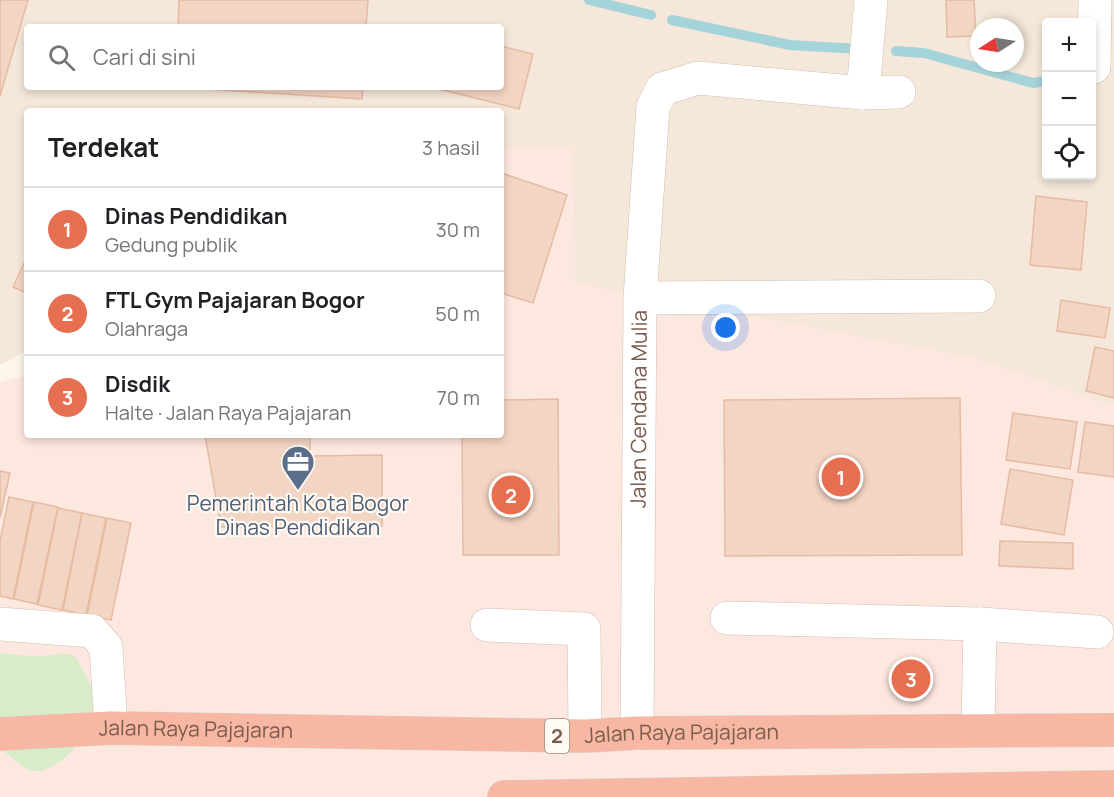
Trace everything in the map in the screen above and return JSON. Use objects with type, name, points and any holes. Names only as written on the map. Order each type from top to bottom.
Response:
[{"type":"highway","name":"Jalan Raya Pajajaran","points":[[0,734],[111,728],[585,736],[637,733],[1114,730]]},
{"type":"highway","points":[[516,797],[1114,787]]},
{"type":"street","points":[[871,0],[863,93],[899,92]]},
{"type":"street","points":[[1095,0],[1095,18]]},
{"type":"street","name":"Jalan Cendana Mulia","points":[[637,733],[640,298],[652,108],[662,89],[698,78],[863,93]]},
{"type":"street","points":[[640,298],[979,296]]},
{"type":"street","points":[[726,618],[980,624],[1097,632]]},
{"type":"street","points":[[0,624],[92,630],[106,647],[111,728]]},
{"type":"street","points":[[978,730],[980,624]]},
{"type":"street","points":[[487,625],[584,629],[585,736]]},
{"type":"shaded area","points":[[0,0],[1114,0],[1114,443],[792,424],[504,236],[504,108],[24,108],[24,353],[0,365]]},
{"type":"shaded area","points":[[573,149],[575,283],[974,358],[1114,406],[1114,797],[0,797],[0,382],[24,376],[24,438],[504,438],[504,150]]},
{"type":"green space","points":[[0,653],[31,656],[63,653],[73,655],[94,693],[97,708],[88,732],[72,751],[54,766],[44,770],[30,770],[0,749]]},
{"type":"building","points":[[0,0],[28,0],[0,96]]},
{"type":"building","points":[[179,0],[368,0],[366,24],[178,24]]},
{"type":"building","points":[[946,0],[974,0],[975,18],[970,18],[970,36],[947,37]]},
{"type":"building","points":[[504,47],[533,54],[519,109],[443,90],[504,90]]},
{"type":"building","points":[[222,90],[363,90],[362,99]]},
{"type":"building","points":[[504,174],[567,195],[533,303],[504,294]]},
{"type":"building","points":[[1036,196],[1087,202],[1081,270],[1030,265]]},
{"type":"building","points":[[24,263],[24,292],[13,287]]},
{"type":"building","points":[[1061,300],[1110,308],[1105,338],[1057,331]]},
{"type":"building","points":[[1095,347],[1114,351],[1114,398],[1086,391]]},
{"type":"building","points":[[960,398],[962,555],[725,556],[724,400]]},
{"type":"building","points":[[558,399],[559,555],[463,555],[462,438],[504,438],[504,400]]},
{"type":"building","points":[[1013,413],[1077,422],[1070,469],[1006,460]]},
{"type":"building","points":[[1085,422],[1114,426],[1114,477],[1078,472]]},
{"type":"building","name":"Pemerintah Kota Bogor Dinas Pendidikan","points":[[206,438],[310,438],[310,456],[382,455],[382,526],[221,527]]},
{"type":"building","points":[[1010,469],[1073,480],[1064,535],[1001,524]]},
{"type":"building","points":[[0,471],[10,473],[0,518]]},
{"type":"building","points":[[9,497],[33,502],[13,599],[0,596],[0,541]]},
{"type":"building","points":[[34,502],[58,507],[37,604],[14,599]]},
{"type":"building","points":[[58,508],[82,513],[62,610],[38,605]]},
{"type":"building","points":[[82,513],[106,518],[86,615],[63,610]]},
{"type":"building","points":[[107,518],[131,523],[111,620],[87,615]]},
{"type":"building","points":[[1000,541],[1073,543],[1073,569],[999,566]]},
{"type":"waterway","points":[[589,0],[651,15]]},
{"type":"waterway","points":[[672,20],[790,45],[859,49]]},
{"type":"waterway","points":[[896,51],[924,53],[1033,83],[1042,82]]},
{"type":"place","name":"Dinas Pendidikan","points":[[841,477]]},
{"type":"place","name":"Pemerintah Kota Bogor Dinas Pendidikan","points":[[298,491]]},
{"type":"place","name":"FTL Gym Pajajaran Bogor","points":[[511,495]]},
{"type":"place","name":"Disdik","points":[[911,679]]}]
